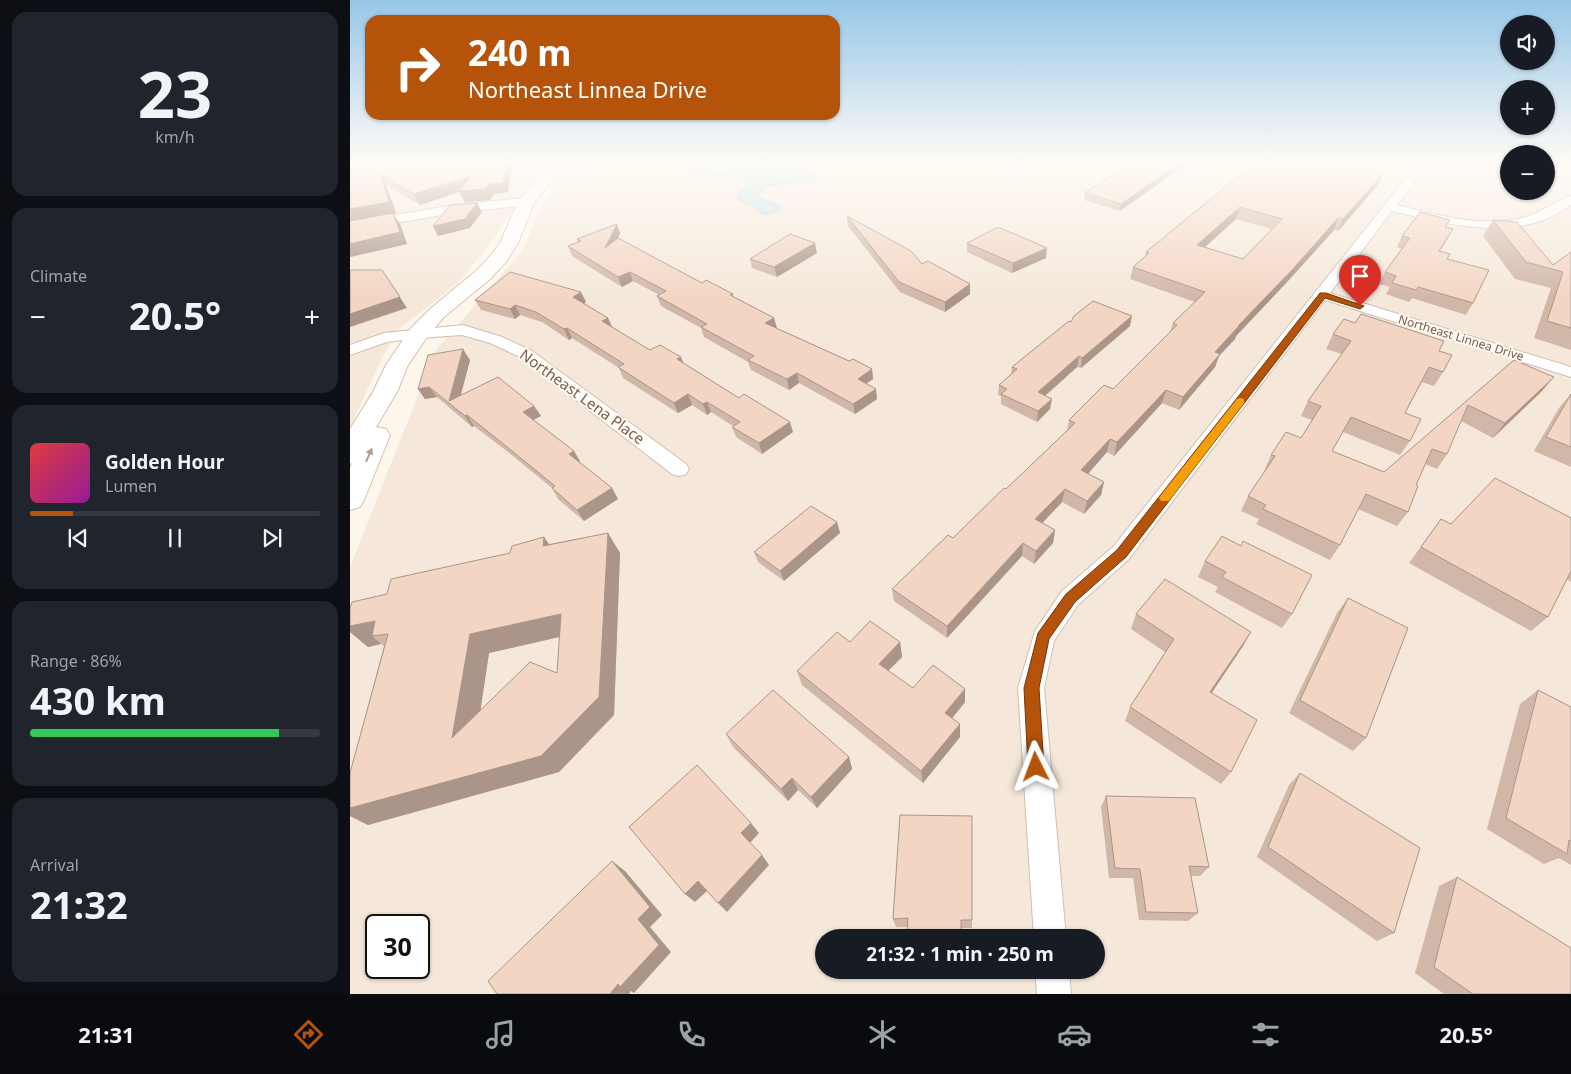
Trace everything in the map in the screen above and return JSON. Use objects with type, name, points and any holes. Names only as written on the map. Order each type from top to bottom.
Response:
[{"type":"street","points":[[350,227],[477,207]]},
{"type":"street","points":[[350,455],[360,433],[385,392],[397,365],[419,333],[437,313],[483,275],[499,258],[509,243],[524,207]]},
{"type":"street","points":[[1049,929],[1031,688],[1043,638],[1070,598],[1121,553],[1391,207]]},
{"type":"street","points":[[1392,207],[1436,219],[1507,225],[1540,217],[1558,207]]},
{"type":"street","name":"Northeast Linnea Drive","points":[[1323,294],[1571,372]]},
{"type":"street","name":"Northeast Lena Place","points":[[350,350],[384,338],[419,333],[463,330],[496,340],[526,354],[679,469]]},
{"type":"street","points":[[350,500],[380,428],[385,392]]},
{"type":"street","points":[[1053,979],[1054,994]]},
{"type":"shaded area","points":[[350,207],[514,207],[494,239],[457,284],[399,329],[384,354],[350,427]]},
{"type":"shaded area","points":[[542,207],[1442,207],[1502,217],[1523,207],[1571,207],[1571,994],[350,994],[350,567],[436,350],[523,250]]},
{"type":"shaded area","points":[[1427,207],[1523,207],[1502,217],[1455,214]]},
{"type":"water","points":[[755,207],[781,207],[781,210],[766,215],[758,212]]},
{"type":"building","points":[[448,207],[474,207],[465,219],[433,226]]},
{"type":"building","points":[[1200,207],[1240,207],[1197,245],[1243,259],[1282,219],[1241,207],[1353,207],[1343,219],[1338,218],[1293,269],[1238,326],[1215,352],[1220,354],[1183,397],[1166,390],[1117,442],[1110,439],[1081,470],[1104,482],[1087,501],[1065,489],[1035,519],[1055,530],[1036,551],[1023,543],[947,626],[892,589],[948,535],[953,538],[1075,423],[1069,420],[1104,385],[1113,389],[1177,325],[1173,323],[1205,292],[1133,267],[1149,253],[1146,252]]},
{"type":"building","points":[[1420,212],[1450,220],[1445,227],[1453,229],[1439,251],[1450,254],[1447,259],[1489,270],[1473,303],[1418,287],[1416,290],[1392,283],[1396,276],[1385,272],[1410,238],[1402,236]]},
{"type":"building","points":[[393,213],[400,232],[350,244],[350,221]]},
{"type":"building","points":[[847,216],[911,251],[922,264],[928,261],[970,284],[945,302],[899,282]]},
{"type":"building","points":[[1493,220],[1517,222],[1553,265],[1571,252],[1571,328],[1547,321],[1563,272],[1526,262]]},
{"type":"building","points":[[617,224],[605,248],[618,238],[702,283],[706,280],[733,294],[730,295],[774,318],[765,323],[849,361],[853,359],[872,369],[858,379],[876,389],[853,404],[797,373],[787,379],[748,360],[754,356],[701,327],[707,324],[657,296],[666,291],[630,272],[618,277],[568,246],[581,241],[577,239]]},
{"type":"building","points":[[998,227],[1047,248],[1013,263],[967,243]]},
{"type":"building","points":[[790,234],[815,243],[774,267],[750,259]]},
{"type":"building","points":[[350,270],[382,270],[400,297],[350,314]]},
{"type":"building","points":[[510,272],[581,292],[573,297],[608,318],[602,321],[650,350],[660,345],[681,357],[677,359],[739,398],[744,394],[790,422],[759,443],[732,427],[740,422],[707,402],[703,404],[688,394],[674,403],[618,367],[624,364],[567,328],[564,329],[536,312],[515,305],[510,309],[475,300]]},
{"type":"building","points":[[1093,301],[1132,316],[1082,358],[1079,356],[1038,392],[1052,399],[1038,411],[1001,394],[1007,389],[999,385],[1017,369],[1012,367],[1069,321],[1071,322],[1074,316]]},
{"type":"building","points":[[1361,314],[1444,341],[1439,351],[1452,355],[1443,372],[1429,367],[1405,413],[1421,419],[1410,441],[1351,417],[1332,451],[1384,472],[1514,360],[1554,377],[1505,423],[1468,405],[1447,454],[1432,449],[1416,485],[1418,486],[1408,512],[1366,494],[1340,545],[1263,509],[1266,505],[1248,496],[1275,456],[1271,455],[1286,432],[1301,438],[1321,406],[1308,401],[1351,341],[1333,334],[1344,319],[1355,323]]},
{"type":"building","points":[[463,349],[449,401],[498,377],[534,406],[523,412],[574,451],[569,454],[612,488],[577,510],[552,488],[555,486],[467,415],[465,416],[429,387],[418,389],[428,355]]},
{"type":"building","points":[[1571,394],[1571,447],[1546,437]]},
{"type":"building","points":[[1495,478],[1571,518],[1571,571],[1548,617],[1421,547],[1441,519],[1451,524]]},
{"type":"building","points":[[811,506],[837,522],[780,571],[754,552]]},
{"type":"building","points":[[608,533],[599,697],[541,756],[350,808],[350,773],[388,634],[372,636],[375,621],[350,626],[352,602],[387,594],[391,579],[510,553],[512,546],[544,537],[543,546]],"holes":[[[561,614],[557,673],[530,662],[452,738],[470,634]]]},
{"type":"building","points":[[1222,536],[1241,546],[1243,541],[1312,575],[1292,614],[1222,577],[1226,572],[1205,561]]},
{"type":"building","points":[[1165,579],[1251,632],[1210,692],[1257,720],[1231,772],[1130,707],[1174,639],[1136,614]]},
{"type":"building","points":[[1348,598],[1408,628],[1366,738],[1300,700]]},
{"type":"building","points":[[870,621],[900,642],[879,664],[913,688],[933,665],[965,689],[945,713],[960,724],[921,771],[797,671],[837,632],[850,642]]},
{"type":"building","points":[[773,690],[849,757],[811,797],[792,778],[781,789],[726,734]]},
{"type":"building","points":[[1538,690],[1571,707],[1571,841],[1569,840],[1567,854],[1506,818]]},
{"type":"building","points":[[697,765],[751,823],[741,833],[762,855],[718,903],[698,881],[685,894],[629,827]]},
{"type":"building","points":[[1300,773],[1420,848],[1394,933],[1268,847]]},
{"type":"building","points":[[1106,796],[1195,798],[1209,867],[1189,866],[1198,913],[1146,912],[1140,869],[1115,868]]},
{"type":"building","points":[[900,815],[972,816],[972,920],[961,920],[961,929],[907,929],[908,918],[893,919]]},
{"type":"building","points":[[612,861],[650,907],[638,919],[659,945],[620,987],[618,984],[610,994],[497,994],[488,981]]},
{"type":"building","points":[[1457,877],[1571,948],[1571,994],[1473,994],[1434,967]]},
{"type":"slow traffic","points":[[1165,498],[1240,401]]},
{"type":"route","points":[[1036,767],[1031,688],[1043,638],[1070,598],[1121,553],[1323,294],[1360,306]]}]
